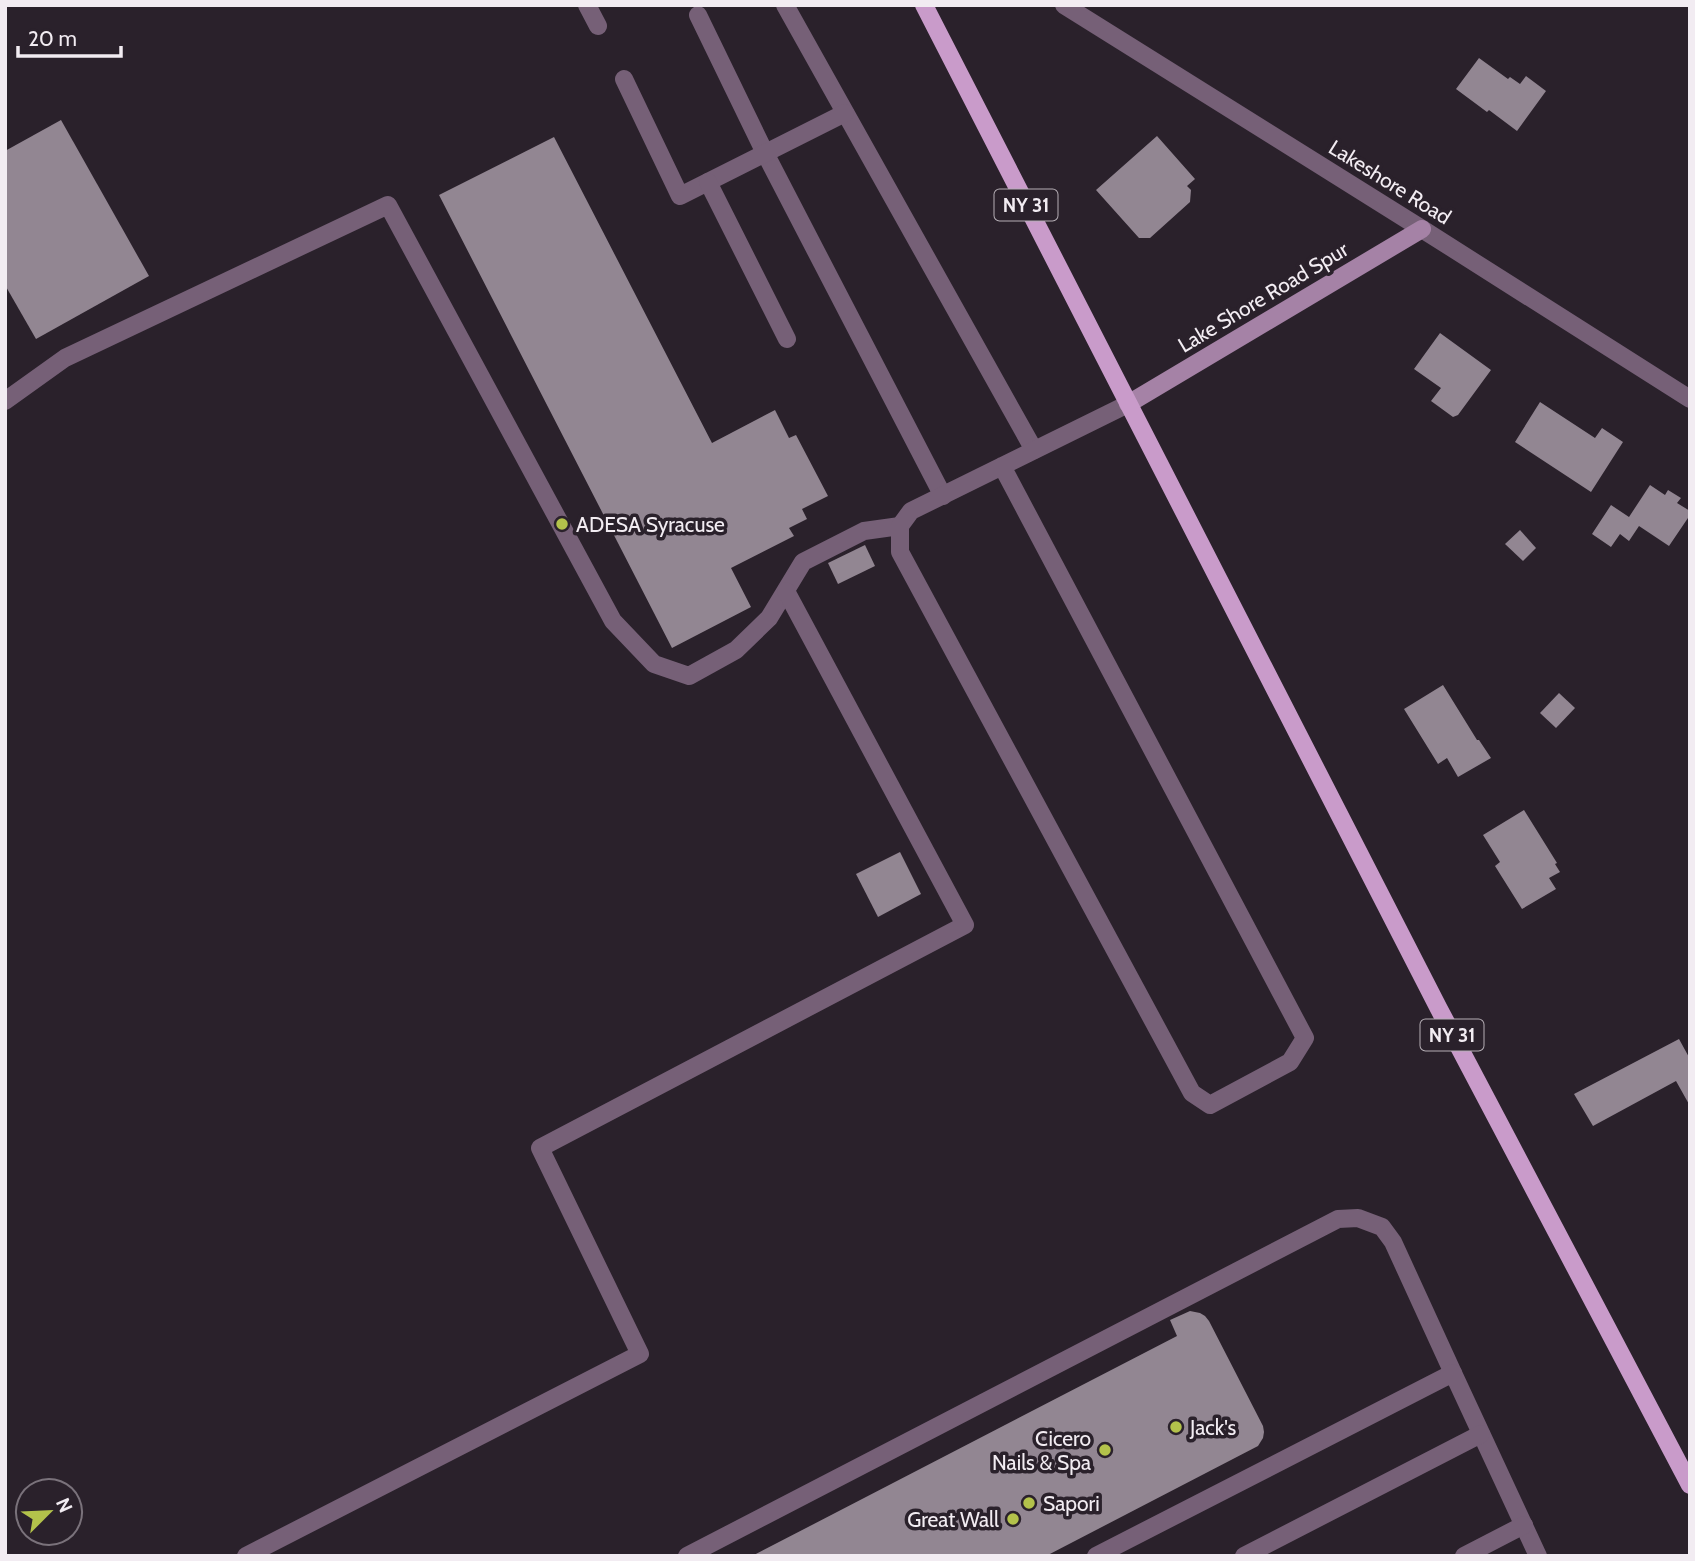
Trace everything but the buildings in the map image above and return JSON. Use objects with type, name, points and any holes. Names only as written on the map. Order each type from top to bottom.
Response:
[{"type":"main road","name":"NY 31","points":[[924,5],[1433,997],[1690,1485]]},
{"type":"main road","name":"Lake Shore Road Spur","points":[[1128,404],[1422,229]]},
{"type":"street","points":[[587,5],[598,26]]},
{"type":"street","points":[[785,5],[1034,450]]},
{"type":"street","name":"Lakeshore Road","points":[[1065,5],[1690,399]]},
{"type":"street","points":[[698,15],[765,153],[943,496]]},
{"type":"street","points":[[624,79],[680,196],[845,113]]},
{"type":"street","points":[[708,182],[788,339]]},
{"type":"street","points":[[5,401],[65,358],[388,205],[613,621],[654,664],[689,676],[736,650],[769,618],[803,562],[864,531],[900,526]]},
{"type":"street","points":[[1002,466],[1305,1038],[1290,1062],[1210,1105],[1192,1093],[900,552],[900,526],[911,511],[943,496],[1002,466],[1034,450],[1128,404]]},
{"type":"street","points":[[246,1556],[640,1354],[540,1148],[965,925],[786,591]]},
{"type":"street","points":[[687,1556],[1338,1219],[1358,1218],[1382,1227],[1393,1242],[1538,1556]]},
{"type":"street","points":[[1096,1556],[1453,1373]]},
{"type":"street","points":[[1244,1556],[1481,1434]]},
{"type":"street","points":[[1464,1556],[1524,1525]]},
{"type":"place","name":"ADESA Syracuse","points":[[562,524]]},
{"type":"place","name":"Jack's","points":[[1176,1427]]},
{"type":"place","name":"Cicero Nails & Spa","points":[[1105,1450]]},
{"type":"place","name":"Sapori","points":[[1029,1503]]},
{"type":"place","name":"Great Wall","points":[[1013,1519]]}]
